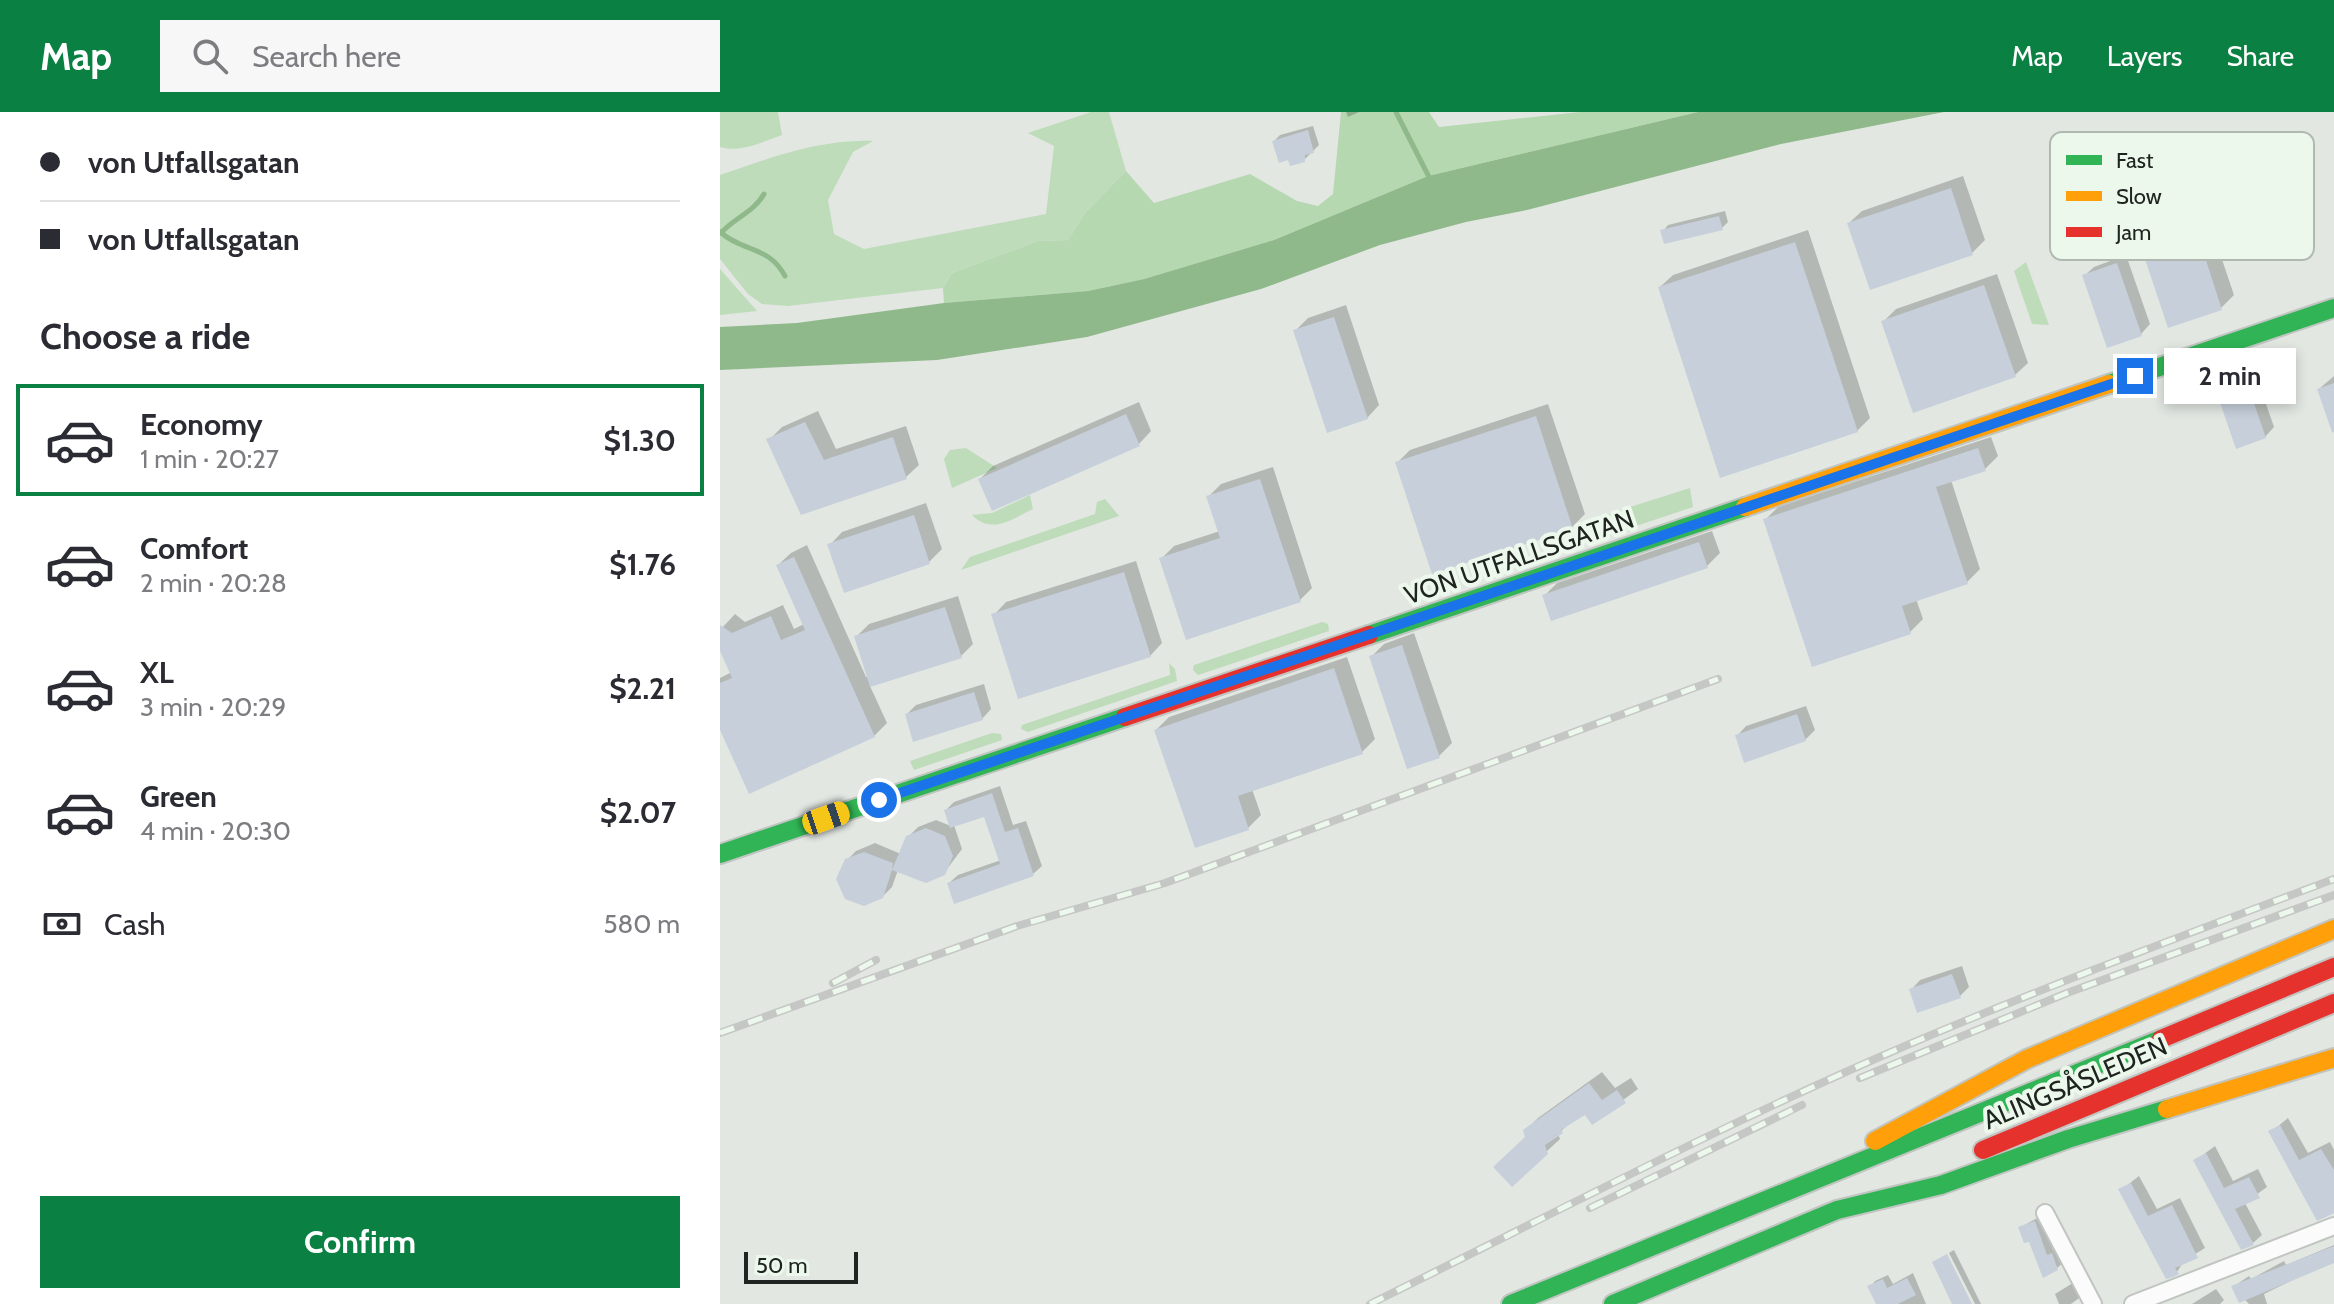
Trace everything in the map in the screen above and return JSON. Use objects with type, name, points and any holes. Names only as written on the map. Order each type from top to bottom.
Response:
[{"type":"main road","name":"VON UTFALLSGATAN","points":[[720,854],[2334,308]]},
{"type":"main road","points":[[1780,1196],[1964,1090],[2334,929]]},
{"type":"main road","points":[[1515,1303],[2334,967]]},
{"type":"main road","name":"ALINGSÅSLEDEN","points":[[1837,1210],[2334,1003]]},
{"type":"main road","points":[[1613,1304],[1837,1210],[1941,1185],[2068,1139],[2334,1058]]},
{"type":"street","points":[[2045,1213],[2093,1304]]},
{"type":"street","points":[[2133,1304],[2334,1226]]},
{"type":"shaded area","points":[[720,112],[778,112],[782,135],[743,148],[720,147]]},
{"type":"shaded area","points":[[1091,112],[1109,112],[1126,171],[1085,213],[1068,240],[1038,241],[952,273],[943,288],[788,306],[762,304],[748,294],[720,259],[720,175],[795,151],[833,143],[873,141],[853,152],[828,200],[834,234],[864,249],[1046,214],[1054,146],[1028,133]]},
{"type":"shaded area","points":[[1341,112],[1429,112],[1439,127],[1580,112],[1698,112],[1428,176],[1274,240],[1144,279],[1088,291],[944,303],[943,288],[952,273],[1038,241],[1068,240],[1085,213],[1126,171],[1154,203],[1250,174],[1297,201],[1318,206],[1333,194]]},
{"type":"shaded area","points":[[1698,112],[1944,112],[1781,144],[1527,210],[1466,222],[1380,245],[1261,289],[1087,337],[937,360],[720,370],[720,327],[797,323],[944,303],[1088,291],[1144,279],[1274,240],[1428,176]]},
{"type":"shaded area","points":[[2026,262],[2049,325],[2032,324],[2014,271]]},
{"type":"shaded area","points":[[720,269],[757,311],[720,315]]},
{"type":"shaded area","points":[[966,448],[997,468],[952,488],[944,459],[950,450]]},
{"type":"shaded area","points":[[1690,488],[1693,507],[1609,533],[1602,516]]},
{"type":"shaded area","points":[[1030,495],[1033,509],[1010,521],[987,524],[972,515],[992,513]]},
{"type":"shaded area","points":[[1105,499],[1119,516],[961,570],[970,557],[1095,514],[1097,502]]},
{"type":"shaded area","points":[[1322,622],[1328,624],[1329,631],[1198,675],[1193,670],[1194,665]]},
{"type":"shaded area","points":[[1169,663],[1175,669],[1177,681],[1028,732],[1021,729],[1022,725],[1170,675]]},
{"type":"shaded area","points":[[992,733],[1001,734],[1002,740],[914,770],[910,761]]},
{"type":"building","points":[[1308,130],[1314,153],[1305,155],[1305,162],[1290,166],[1288,160],[1279,163],[1272,141]]},
{"type":"building","points":[[1951,188],[1973,255],[1870,290],[1847,223]]},
{"type":"building","points":[[1719,216],[1723,230],[1664,244],[1660,230]]},
{"type":"building","points":[[1795,242],[1858,432],[1720,478],[1658,287]]},
{"type":"building","points":[[2145,260],[2206,260],[2222,310],[2168,328]]},
{"type":"building","points":[[2117,263],[2142,336],[2107,348],[2082,275]]},
{"type":"building","points":[[1984,285],[2016,377],[1913,413],[1881,321]]},
{"type":"building","points":[[1334,317],[1368,419],[1327,433],[1293,330]]},
{"type":"building","points":[[2239,360],[2266,438],[2236,449],[2209,370]]},
{"type":"building","points":[[2334,383],[2334,432],[2332,432],[2317,389]]},
{"type":"building","points":[[1126,414],[1140,446],[992,511],[978,479]]},
{"type":"building","points":[[1536,416],[1573,529],[1432,574],[1395,462]]},
{"type":"building","points":[[805,422],[824,460],[893,437],[907,479],[801,515],[766,439]]},
{"type":"building","points":[[1978,448],[1986,471],[1936,487],[1968,584],[1902,606],[1911,634],[1812,667],[1763,519]]},
{"type":"building","points":[[1260,479],[1301,602],[1186,640],[1159,558],[1220,538],[1206,496]]},
{"type":"building","points":[[914,515],[930,564],[844,593],[827,544]]},
{"type":"building","points":[[1699,542],[1708,568],[1551,621],[1542,595]]},
{"type":"building","points":[[794,557],[875,737],[749,794],[720,730],[720,683],[732,678],[720,651],[720,625],[732,633],[771,616],[781,640],[805,630],[776,565]]},
{"type":"building","points":[[1124,572],[1151,657],[1018,699],[991,614]]},
{"type":"building","points":[[945,607],[962,658],[870,687],[854,636]]},
{"type":"building","points":[[1402,645],[1440,758],[1407,769],[1369,656]]},
{"type":"building","points":[[1334,668],[1363,754],[1238,796],[1249,830],[1195,848],[1154,730]]},
{"type":"building","points":[[974,692],[983,720],[913,742],[905,714]]},
{"type":"building","points":[[1797,714],[1806,741],[1744,763],[1735,735]]},
{"type":"building","points":[[992,793],[1005,832],[1018,828],[1034,876],[954,904],[947,883],[1000,864],[984,817],[950,828],[944,810]]},
{"type":"building","points":[[926,828],[945,836],[953,856],[945,875],[926,883],[892,870],[906,836]]},
{"type":"building","points":[[864,852],[893,863],[883,898],[864,906],[845,899],[836,879],[845,859]]},
{"type":"building","points":[[1952,974],[1961,998],[1917,1013],[1909,989]]},
{"type":"building","points":[[1589,1083],[1602,1100],[1617,1090],[1626,1103],[1592,1125],[1585,1115],[1561,1130],[1563,1133],[1545,1145],[1548,1154],[1512,1187],[1493,1167],[1525,1137],[1523,1130]]},
{"type":"building","points":[[2280,1125],[2299,1160],[2321,1149],[2334,1170],[2334,1213],[2317,1221],[2268,1131]]},
{"type":"building","points":[[2206,1153],[2224,1188],[2249,1177],[2260,1198],[2235,1209],[2254,1245],[2241,1250],[2193,1160]]},
{"type":"building","points":[[2131,1183],[2148,1216],[2172,1205],[2198,1258],[2175,1268],[2179,1274],[2173,1277],[2166,1279],[2118,1189]]},
{"type":"building","points":[[2035,1221],[2047,1255],[2052,1253],[2058,1270],[2043,1278],[2029,1242],[2024,1243],[2018,1227]]},
{"type":"building","points":[[2334,1246],[2334,1263],[2239,1303],[2231,1286]]},
{"type":"building","points":[[1947,1254],[1972,1304],[1952,1304],[1932,1262]]},
{"type":"building","points":[[1907,1278],[1916,1295],[1898,1304],[1876,1304],[1867,1286],[1883,1279],[1887,1288]]},
{"type":"waterway","points":[[1396,112],[1430,179]]},
{"type":"waterway","points":[[721,233],[755,206],[764,194]]},
{"type":"waterway","points":[[720,232],[771,259],[785,276]]},
{"type":"railway","points":[[720,1033],[1017,926],[1165,883],[1718,679]]},
{"type":"railway","points":[[1370,1304],[1702,1139],[1905,1046],[2118,960],[2334,879]]},
{"type":"railway","points":[[1860,1078],[2067,993],[2334,895]]},
{"type":"railway","points":[[833,983],[876,960]]},
{"type":"railway","points":[[1590,1208],[1802,1105]]},
{"type":"traffic: fast","points":[[2109,384],[2334,308]]},
{"type":"traffic: fast","points":[[1369,635],[1745,507]]},
{"type":"traffic: fast","points":[[720,854],[1125,717]]},
{"type":"traffic: fast","points":[[1511,1304],[2161,1039]]},
{"type":"traffic: fast","points":[[1613,1304],[1837,1210],[1941,1185],[2068,1139],[2167,1109]]},
{"type":"traffic: slow","points":[[1745,507],[2109,384]]},
{"type":"traffic: slow","points":[[1875,1141],[2027,1059],[2334,929]]},
{"type":"traffic: slow","points":[[2167,1109],[2334,1058]]},
{"type":"traffic: jam","points":[[1125,717],[1369,635]]},
{"type":"traffic: jam","points":[[2161,1039],[2334,967]]},
{"type":"traffic: jam","points":[[1983,1150],[2334,1003]]},
{"type":"route","points":[[879,800],[2135,376]]}]
